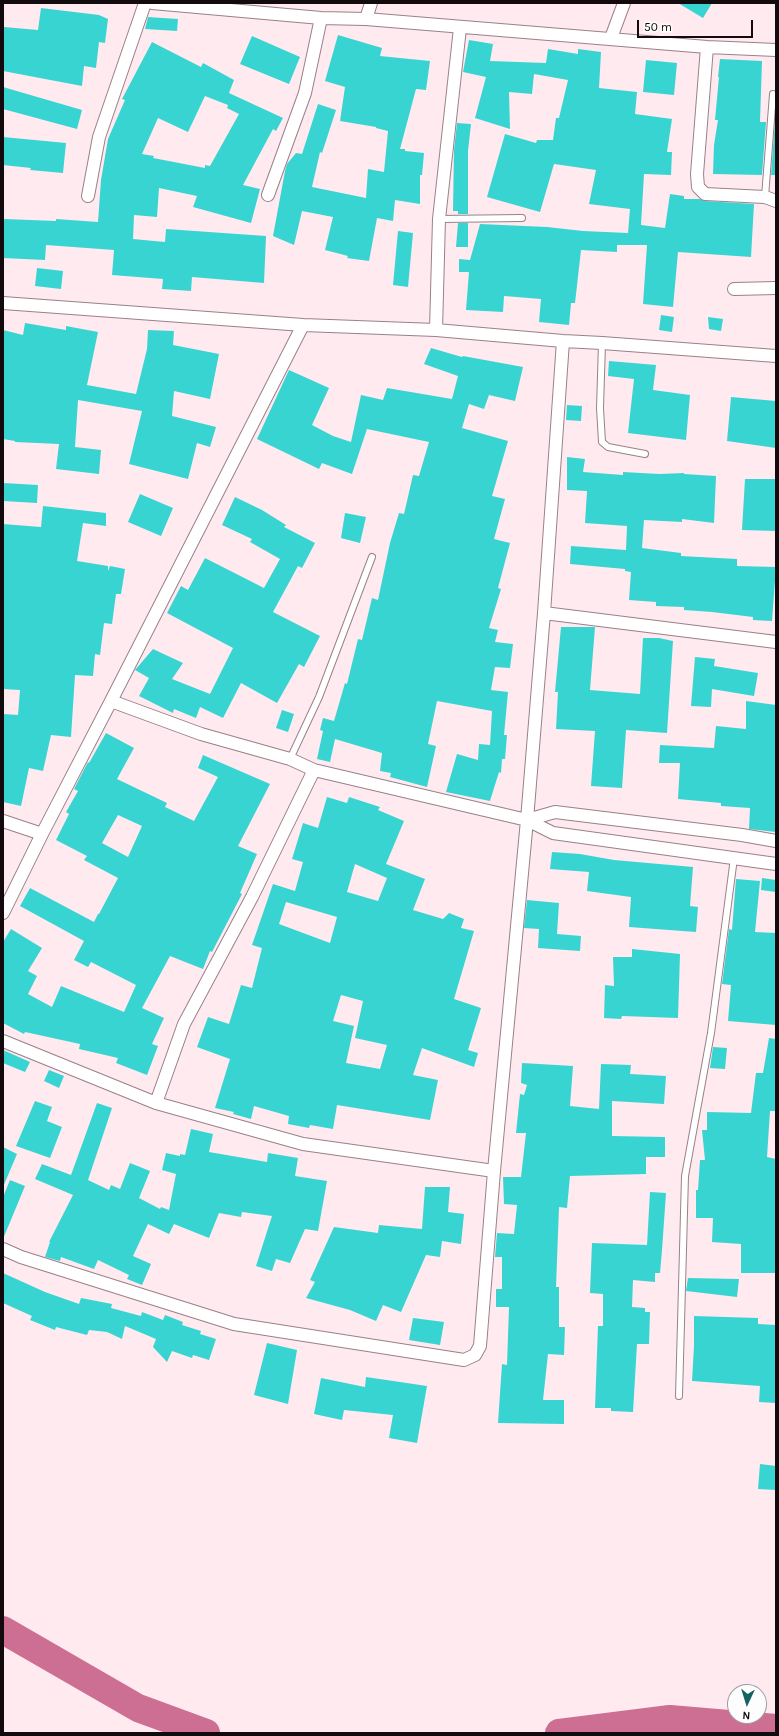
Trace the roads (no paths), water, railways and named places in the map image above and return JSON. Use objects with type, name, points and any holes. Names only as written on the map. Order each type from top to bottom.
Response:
[{"type":"street","points":[[88,196],[99,138],[145,3]]},
{"type":"street","points":[[152,3],[321,18],[366,19],[460,28],[611,38],[707,47],[776,50]]},
{"type":"street","points":[[366,19],[371,3]]},
{"type":"street","points":[[611,38],[624,3]]},
{"type":"street","points":[[268,195],[305,93],[321,18]]},
{"type":"street","points":[[436,330],[439,219],[460,28]]},
{"type":"street","points":[[707,47],[697,174],[698,187],[705,194],[770,199]]},
{"type":"street","points":[[734,289],[776,288]]},
{"type":"street","points":[[3,303],[303,325],[436,330],[563,341],[776,356]]},
{"type":"street","points":[[3,913],[303,325]]},
{"type":"street","points":[[3,1249],[21,1257],[234,1324],[464,1360],[475,1355],[480,1346],[494,1171],[527,820],[544,613],[563,341]]},
{"type":"street","points":[[544,613],[776,642]]},
{"type":"street","points":[[111,701],[201,734],[290,759],[314,770],[527,820],[553,834],[776,864]]},
{"type":"street","points":[[156,1103],[184,1024],[252,898],[314,770]]},
{"type":"street","points":[[527,820],[555,812],[742,835],[776,841]]},
{"type":"street","points":[[3,821],[42,834]]},
{"type":"street","points":[[3,1041],[156,1103],[303,1144],[494,1171]]},
{"type":"lane","points":[[770,199],[774,94]]},
{"type":"lane","points":[[439,219],[522,218]]},
{"type":"lane","points":[[602,343],[600,408],[602,442],[608,447],[645,454]]},
{"type":"lane","points":[[290,759],[319,698],[372,558]]},
{"type":"lane","points":[[679,1396],[685,1176],[711,1032],[734,858]]},
{"type":"waterway","points":[[3,1630],[138,1708],[206,1733]]},
{"type":"waterway","points":[[559,1733],[670,1719],[776,1728]]}]
